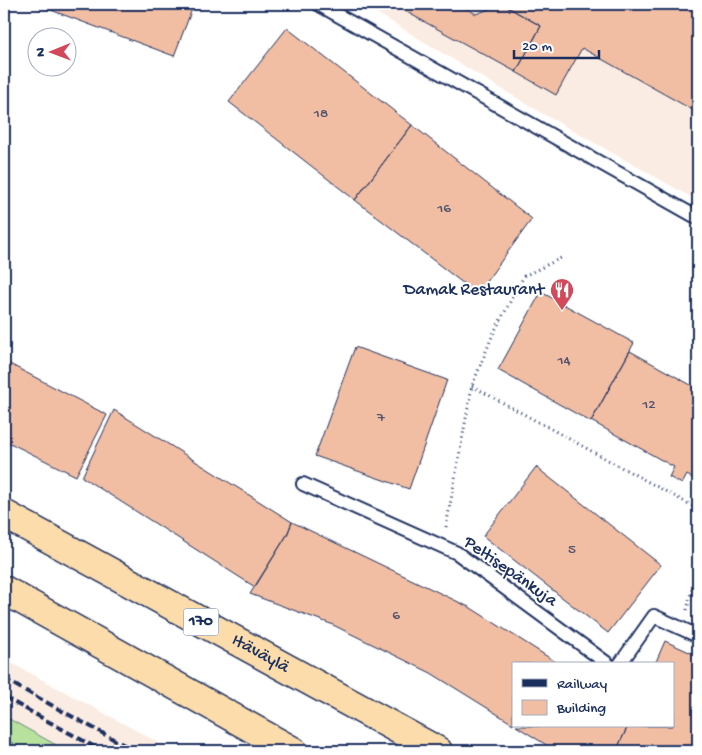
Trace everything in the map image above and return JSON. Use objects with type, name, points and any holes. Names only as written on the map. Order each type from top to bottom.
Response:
[{"type":"highway","name":"Itäväylä","points":[[4,514],[438,751]]},
{"type":"highway","points":[[4,590],[293,751]]},
{"type":"highway","points":[[398,730],[457,751]]},
{"type":"lane","points":[[318,4],[698,218]]},
{"type":"lane","name":"Peltisepänkuja","points":[[303,484],[457,553],[605,662]]},
{"type":"lane","points":[[621,662],[654,616],[698,636]]},
{"type":"path","points":[[442,547],[464,418],[472,386],[493,334],[524,276],[563,257]]},
{"type":"path","points":[[472,386],[698,509]]},
{"type":"path","points":[[685,630],[689,596],[698,562]]},
{"type":"path","points":[[4,738],[25,751]]},
{"type":"shaded area","points":[[362,4],[698,4],[698,201],[538,111]]},
{"type":"shaded area","points":[[4,659],[174,751],[67,751],[4,716]]},
{"type":"green space","points":[[4,716],[67,751],[4,751]]},
{"type":"building","points":[[41,4],[194,4],[174,56],[40,6]]},
{"type":"building","points":[[392,4],[458,4],[476,14],[502,4],[541,26],[516,72]]},
{"type":"building","points":[[502,4],[698,4],[698,113],[582,48],[556,95],[516,72],[541,26]]},
{"type":"building","points":[[287,28],[412,125],[355,200],[229,102]]},
{"type":"building","points":[[412,125],[532,219],[477,294],[355,200]]},
{"type":"building","points":[[541,292],[634,343],[591,422],[498,370]]},
{"type":"building","points":[[355,347],[447,380],[409,489],[315,456]]},
{"type":"building","points":[[630,351],[698,389],[698,481],[687,475],[682,484],[669,477],[674,467],[591,421]]},
{"type":"building","points":[[4,361],[107,415],[76,476],[4,440]]},
{"type":"building","points":[[114,410],[292,522],[287,535],[255,587],[82,477]]},
{"type":"building","points":[[536,467],[661,565],[608,633],[483,536]]},
{"type":"building","points":[[292,522],[471,608],[556,662],[512,662],[512,723],[431,673],[331,624],[250,594],[287,535]]},
{"type":"building","points":[[665,641],[698,656],[698,751],[616,751],[627,728],[674,728],[674,662],[656,662]]},
{"type":"building","points":[[519,728],[627,728],[616,751],[556,751]]},
{"type":"railway","points":[[4,679],[135,751]]},
{"type":"railway","points":[[4,697],[102,751]]},
{"type":"place","name":"Damak Restaurant","points":[[562,311]]}]
